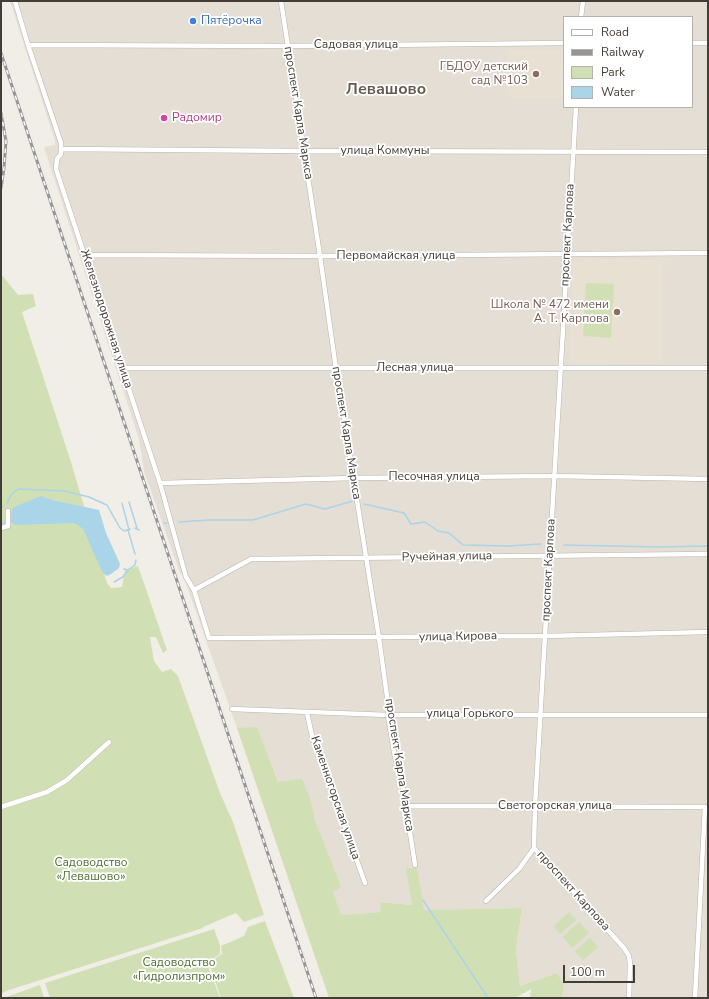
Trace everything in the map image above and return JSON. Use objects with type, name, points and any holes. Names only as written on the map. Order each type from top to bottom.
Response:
[{"type":"street","points":[[15,1],[28,45],[62,143],[62,149]]},
{"type":"street","name":"проспект Карла Маркса","points":[[281,1],[336,369],[379,638],[389,710],[388,715],[394,752],[406,806],[415,865]]},
{"type":"street","points":[[581,16],[583,1]]},
{"type":"street","name":"Садовая улица","points":[[28,45],[287,46],[563,43]]},
{"type":"street","points":[[693,43],[708,43]]},
{"type":"street","name":"проспект Карпова","points":[[576,108],[535,806],[534,848],[624,948],[629,956],[630,964],[629,998]]},
{"type":"street","name":"улица Коммуны","points":[[62,149],[708,152]]},
{"type":"street","name":"Железнодорожная улица","points":[[62,149],[61,154],[57,159],[56,169],[160,483],[186,577],[194,590],[209,638]]},
{"type":"street","name":"Первомайская улица","points":[[84,255],[320,256],[708,253]]},
{"type":"street","name":"Лесная улица","points":[[122,368],[708,368]]},
{"type":"street","name":"Песочная улица","points":[[160,483],[354,478],[554,476],[708,479]]},
{"type":"street","points":[[1,528],[8,526],[8,511]]},
{"type":"street","name":"Ручейная улица","points":[[194,590],[251,560],[550,555],[649,556],[708,554]]},
{"type":"street","name":"улица Кирова","points":[[209,638],[546,636],[708,632]]},
{"type":"street","name":"улица Горького","points":[[232,709],[388,715],[708,715]]},
{"type":"street","name":"Каменногорская улица","points":[[307,713],[312,736],[365,883]]},
{"type":"street","points":[[1,807],[47,792],[67,780],[109,742]]},
{"type":"street","name":"Светогорская улица","points":[[406,806],[705,807],[695,998]]},
{"type":"street","points":[[486,901],[519,870],[534,848]]},
{"type":"shaded area","name":"Левашово","points":[[10,1],[708,1],[708,998],[562,998],[564,984],[557,973],[520,986],[516,950],[522,908],[424,910],[407,868],[413,905],[381,902],[382,912],[341,915],[332,892],[340,887],[315,820],[311,801],[278,782],[257,728],[237,728],[183,575],[180,573],[144,471],[139,439],[44,147],[55,145]]},
{"type":"shaded area","name":"ГБДОУ детский сад №103","points":[[507,50],[563,50],[563,98],[508,98]]},
{"type":"shaded area","name":"Школа № 472 имени А. Т. Карпова","points":[[573,259],[663,260],[662,364],[569,363]]},
{"type":"green space","name":"Садоводство «Левашово»","points":[[1,274],[18,295],[33,294],[36,306],[22,312],[70,459],[107,583],[111,588],[122,587],[125,570],[138,566],[167,650],[163,653],[156,637],[150,637],[154,661],[162,672],[171,669],[178,676],[220,793],[233,822],[264,915],[244,922],[236,913],[203,928],[6,991],[1,994]]},
{"type":"green space","points":[[586,283],[614,284],[611,338],[583,336]]},
{"type":"green space","points":[[257,727],[278,782],[302,779],[311,801],[315,820],[341,887],[333,892],[341,915],[381,912],[380,902],[412,905],[406,868],[417,868],[424,910],[522,908],[516,950],[520,986],[557,973],[564,984],[562,998],[530,998],[531,989],[515,998],[329,998],[237,728]]},
{"type":"green space","points":[[569,912],[576,920],[560,934],[554,926]]},
{"type":"green space","points":[[265,921],[294,998],[221,998],[209,963],[222,954],[221,946],[244,936],[248,927]]},
{"type":"green space","points":[[579,922],[589,933],[572,948],[563,937]]},
{"type":"green space","name":"Садоводство «Гидролизпром»","points":[[214,929],[220,945],[220,954],[207,963],[220,998],[50,998],[45,983]]},
{"type":"green space","points":[[590,938],[598,947],[583,960],[575,951]]},
{"type":"green space","points":[[40,985],[44,998],[4,998],[9,996]]},
{"type":"water","points":[[41,496],[52,500],[99,510],[106,533],[120,564],[119,568],[107,576],[103,573],[83,529],[78,525],[73,523],[16,525],[11,523],[12,509]]},
{"type":"waterway","points":[[7,503],[11,495],[18,489],[65,491],[89,497],[107,505],[120,528],[124,531],[130,529]]},
{"type":"waterway","points":[[179,522],[208,520],[253,520],[306,504],[325,509],[353,501]]},
{"type":"waterway","points":[[129,502],[137,528]]},
{"type":"waterway","points":[[122,503],[129,530]]},
{"type":"waterway","points":[[364,504],[404,513],[411,524],[425,522],[438,531],[449,533],[463,545],[508,546],[541,544]]},
{"type":"waterway","points":[[1,524],[5,522]]},
{"type":"waterway","points":[[135,528],[139,530]]},
{"type":"waterway","points":[[128,530],[135,554]]},
{"type":"waterway","points":[[564,545],[660,547],[708,546]]},
{"type":"waterway","points":[[124,569],[128,570],[135,565],[136,560]]},
{"type":"waterway","points":[[114,582],[123,577],[128,570]]},
{"type":"waterway","points":[[423,900],[488,998]]},
{"type":"railway","points":[[1,53],[316,998]]},
{"type":"railway","points":[[1,113],[6,141],[1,188]]},
{"type":"place","name":"Пятёрочка","points":[[193,21]]},
{"type":"place","name":"ГБДОУ детский сад №103","points":[[536,74]]},
{"type":"place","name":"Радомир","points":[[164,118]]},
{"type":"place","name":"Школа № 472 имени А. Т. Карпова","points":[[617,312]]},
{"type":"district","name":"Левашово","points":[[386,90]]}]
